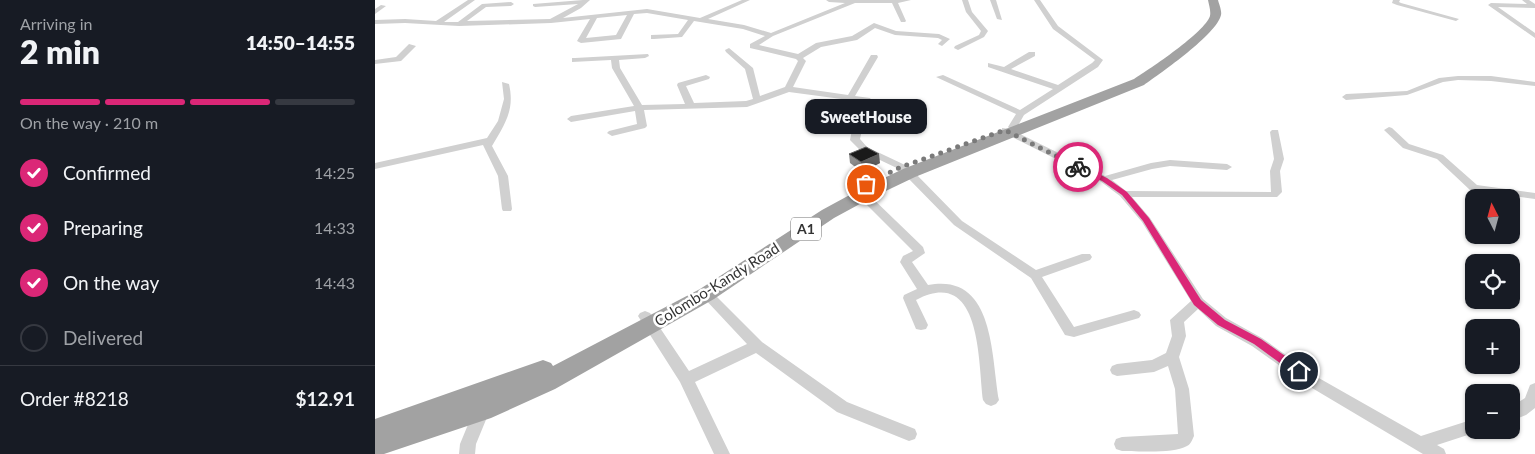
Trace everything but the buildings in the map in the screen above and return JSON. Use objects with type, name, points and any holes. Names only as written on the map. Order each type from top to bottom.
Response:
[{"type":"highway","name":"Colombo-Kandy Road","points":[[375,445],[393,446],[546,382],[648,321],[677,299],[829,204],[905,170],[1085,99],[1153,65],[1203,23],[1207,13],[1206,0]]},
{"type":"highway","name":"Colombo-Kandy Road","points":[[1013,126],[1106,97],[1139,82],[1166,64],[1211,25],[1216,14],[1213,0]]},
{"type":"highway","name":"Colombo-Kandy Road","points":[[375,431],[538,372],[707,294],[829,214],[905,170]]},
{"type":"street","points":[[436,24],[472,0]]},
{"type":"street","points":[[655,37],[680,36],[696,20],[747,0]]},
{"type":"street","points":[[829,0],[908,0]]},
{"type":"street","points":[[958,48],[982,36],[985,31],[969,12],[965,0]]},
{"type":"street","points":[[993,0],[1000,19]]},
{"type":"street","points":[[1013,126],[1059,88],[1095,65],[1099,60],[1056,29],[1045,17],[1037,0]]},
{"type":"street","points":[[1397,0],[1394,2],[1456,19]]},
{"type":"street","points":[[1525,0],[1534,6]]},
{"type":"street","points":[[535,5],[585,1]]},
{"type":"street","points":[[551,21],[579,8],[585,1]]},
{"type":"street","points":[[854,1],[771,35],[753,46],[799,57],[819,45],[854,38],[874,26],[895,33],[939,36],[946,39],[942,44]]},
{"type":"street","points":[[894,1],[903,20]]},
{"type":"street","points":[[459,24],[484,5],[511,4]]},
{"type":"street","points":[[1534,6],[1491,5],[1535,36]]},
{"type":"street","points":[[375,12],[383,6]]},
{"type":"street","points":[[375,22],[405,21],[459,24],[551,21],[647,11],[744,27],[771,35]]},
{"type":"street","points":[[594,17],[581,41],[618,37],[632,12]]},
{"type":"street","points":[[375,62],[398,59],[412,46]]},
{"type":"street","points":[[729,50],[749,68],[757,99]]},
{"type":"street","points":[[1006,69],[1033,54]]},
{"type":"street","points":[[575,60],[645,56]]},
{"type":"street","points":[[787,88],[802,61],[799,57]]},
{"type":"street","points":[[612,133],[642,126],[639,108],[616,68],[615,58]]},
{"type":"street","points":[[850,98],[874,58]]},
{"type":"street","points":[[991,65],[1059,88]]},
{"type":"street","points":[[691,107],[681,85],[706,77]]},
{"type":"street","points":[[940,77],[1013,126],[1104,179],[1124,194],[1146,220],[1198,302],[1221,322],[1257,342],[1312,381],[1438,454]]},
{"type":"street","points":[[1345,97],[1406,93],[1421,89],[1433,82],[1448,79],[1477,78],[1535,84]]},
{"type":"street","points":[[505,84],[508,100],[502,121],[488,141],[487,146],[503,176],[507,208]]},
{"type":"street","points":[[571,118],[639,108],[747,104],[787,88],[867,100],[871,104],[858,125],[855,140],[864,149],[905,170],[958,223],[1035,274],[1070,331],[1074,332],[1134,315]]},
{"type":"street","points":[[1389,130],[1406,146],[1440,157],[1474,188],[1535,196]]},
{"type":"street","points":[[1124,194],[1273,194],[1277,192],[1275,171],[1279,159],[1275,132]]},
{"type":"street","points":[[375,166],[488,141]]},
{"type":"street","points":[[1104,179],[1151,166],[1170,163],[1227,167]]},
{"type":"street","points":[[863,195],[919,250],[919,253],[907,259],[906,262],[924,289]]},
{"type":"street","points":[[1035,274],[1086,257]]},
{"type":"street","points":[[921,325],[909,298],[924,289],[937,286],[950,288],[966,298],[978,314],[991,400]]},
{"type":"street","points":[[707,294],[757,346],[841,408],[909,434]]},
{"type":"street","points":[[1122,444],[1175,442],[1183,440],[1186,436],[1182,389],[1172,357],[1179,336],[1177,320],[1198,302]]},
{"type":"street","points":[[648,321],[686,379],[722,454]]},
{"type":"street","points":[[686,379],[757,346]]},
{"type":"street","points":[[1117,370],[1154,366],[1172,357]]},
{"type":"street","points":[[1520,411],[1532,402],[1535,389]]},
{"type":"street","points":[[467,454],[468,444],[482,410]]},
{"type":"street","points":[[1421,443],[1465,429]]},
{"type":"way so far","points":[[866,184],[901,167],[1005,130],[1078,167]]},
{"type":"place","name":"SweetHouse","points":[[866,184]]},
{"type":"route","points":[[1078,167],[1104,179],[1124,194],[1146,220],[1198,302],[1221,322],[1257,342],[1299,371]]}]
